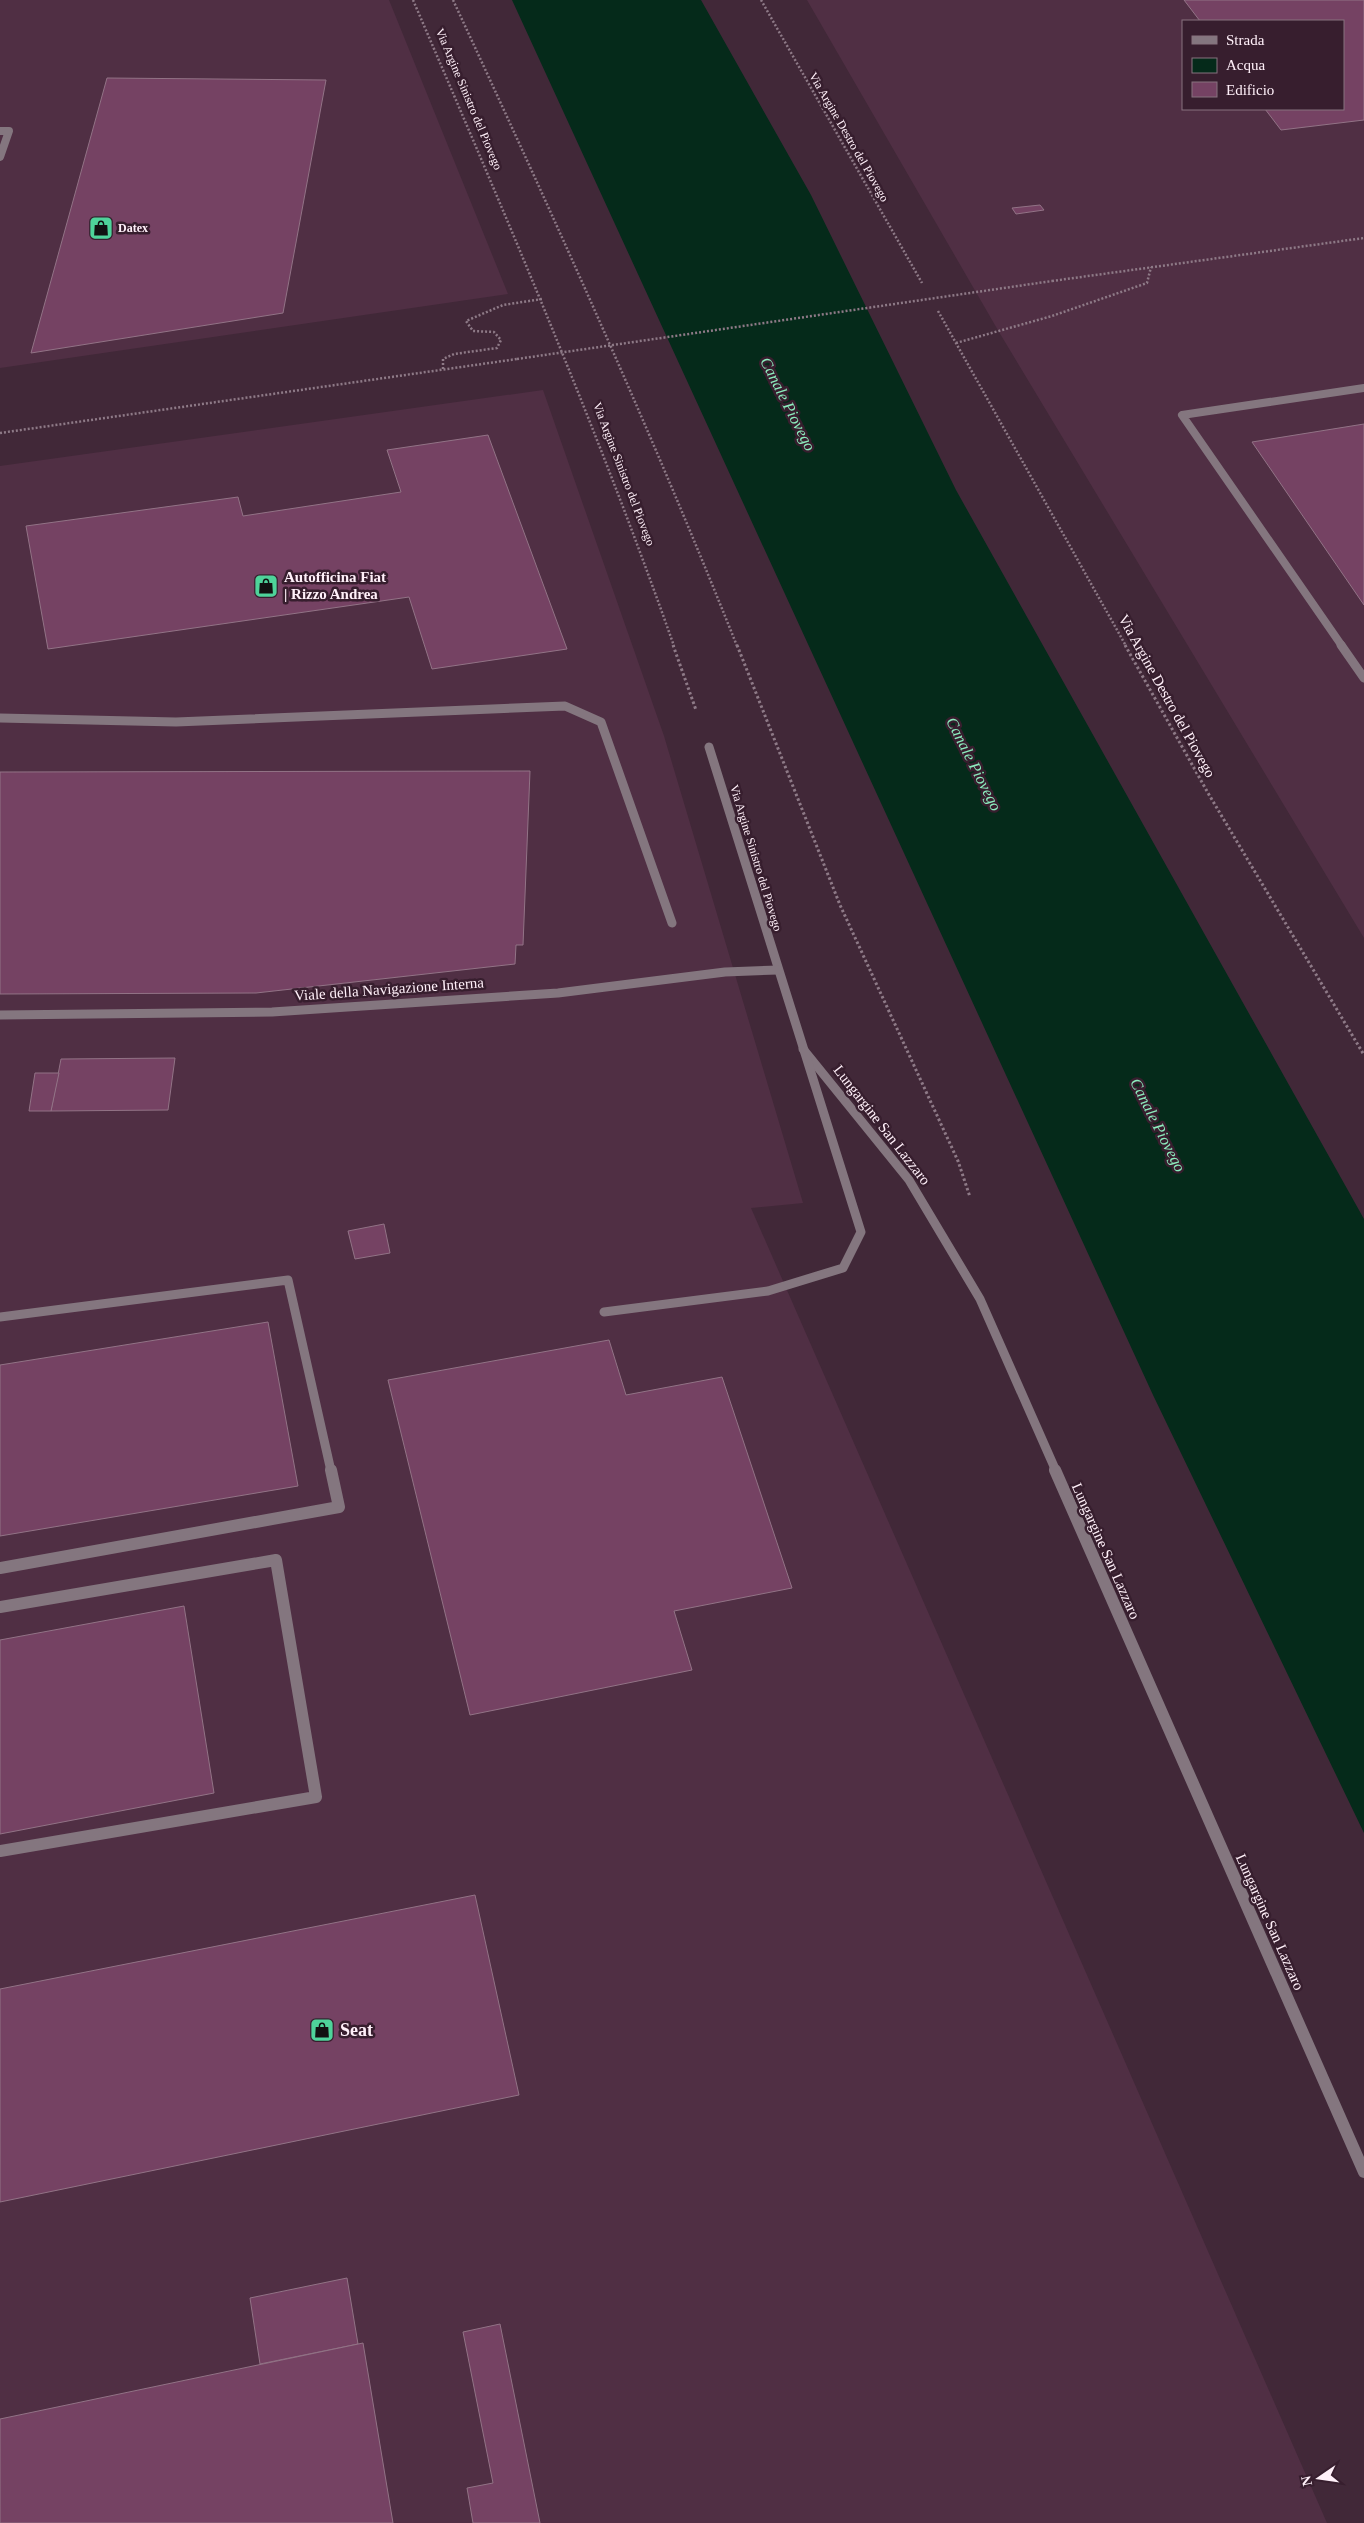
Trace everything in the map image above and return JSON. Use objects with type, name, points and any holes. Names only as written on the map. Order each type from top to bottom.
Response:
[{"type":"street","points":[[0,131],[9,131],[0,157]]},
{"type":"street","points":[[1364,388],[1182,414],[1364,678]]},
{"type":"street","points":[[0,718],[176,722],[565,706],[600,722],[672,923]]},
{"type":"street","name":"Via Argine Sinistro del Piovego","points":[[709,747],[778,970]]},
{"type":"street","name":"Viale della Navigazione Interna","points":[[0,1015],[272,1012],[558,993],[725,972],[778,970]]},
{"type":"street","name":"Lungargine San Lazzaro","points":[[778,970],[803,1049],[909,1180],[980,1299],[1364,2172]]},
{"type":"street","points":[[604,1312],[768,1291],[843,1268],[861,1232],[803,1049]]},
{"type":"street","points":[[0,1317],[288,1280],[338,1507],[0,1568]]},
{"type":"street","points":[[0,1607],[276,1560],[316,1797],[0,1851]]},
{"type":"path","name":"Via Argine Sinistro del Piovego","points":[[413,0],[542,299],[633,529],[709,747]]},
{"type":"path","points":[[454,0],[554,217],[700,553],[840,905],[958,1161],[970,1198]]},
{"type":"path","name":"Via Argine Destro del Piovego","points":[[760,0],[922,283]]},
{"type":"path","points":[[0,433],[1052,281],[1364,238]]},
{"type":"path","points":[[956,343],[1052,316],[1147,282],[1151,267]]},
{"type":"path","points":[[442,369],[443,359],[454,354],[497,348],[501,340],[494,332],[472,332],[467,326],[466,321],[503,305],[542,299]]},
{"type":"path","name":"Via Argine Destro del Piovego","points":[[938,311],[1208,794],[1364,1055]]},
{"type":"shaded area","points":[[0,0],[389,0],[508,294],[0,368]]},
{"type":"shaded area","points":[[807,0],[1364,0],[1364,938],[999,332]]},
{"type":"shaded area","points":[[543,390],[664,736],[803,1203],[751,1208],[1327,2523],[0,2523],[0,466]]},
{"type":"water","name":"Canale Piovego","points":[[512,0],[701,0],[811,195],[956,490],[1364,1219],[1364,1833],[1153,1395]]},
{"type":"building","points":[[1184,0],[1364,0],[1364,120],[1281,130],[1266,110],[1344,110],[1344,20],[1199,20]]},
{"type":"building","points":[[107,78],[326,80],[283,313],[31,353]]},
{"type":"building","points":[[1040,205],[1044,210],[1016,214],[1012,208]]},
{"type":"building","points":[[1364,424],[1364,605],[1252,442]]},
{"type":"building","points":[[488,435],[567,649],[432,669],[409,597],[48,649],[26,526],[238,497],[243,516],[401,492],[387,450]]},
{"type":"building","points":[[530,771],[523,945],[516,945],[515,964],[256,993],[0,994],[0,772]]},
{"type":"building","points":[[175,1058],[168,1110],[51,1111],[61,1059]]},
{"type":"building","points":[[35,1073],[59,1073],[51,1111],[29,1111]]},
{"type":"building","points":[[384,1224],[390,1253],[355,1259],[348,1231]]},
{"type":"building","points":[[268,1322],[298,1486],[0,1536],[0,1365]]},
{"type":"building","points":[[609,1340],[626,1395],[722,1377],[792,1588],[674,1611],[692,1670],[470,1715],[388,1380]]},
{"type":"building","points":[[184,1606],[214,1793],[0,1834],[0,1640]]},
{"type":"building","points":[[475,1895],[519,2095],[0,2202],[0,1989]]},
{"type":"building","points":[[347,2278],[358,2344],[260,2364],[250,2298]]},
{"type":"building","points":[[500,2324],[540,2523],[473,2523],[467,2488],[493,2483],[463,2332]]},
{"type":"building","points":[[363,2343],[393,2523],[0,2523],[0,2419]]},
{"type":"place","name":"Datex","points":[[101,228]]},
{"type":"place","name":"Autofficina Fiat | Rizzo Andrea","points":[[266,586]]},
{"type":"place","name":"Seat","points":[[322,2030]]}]
